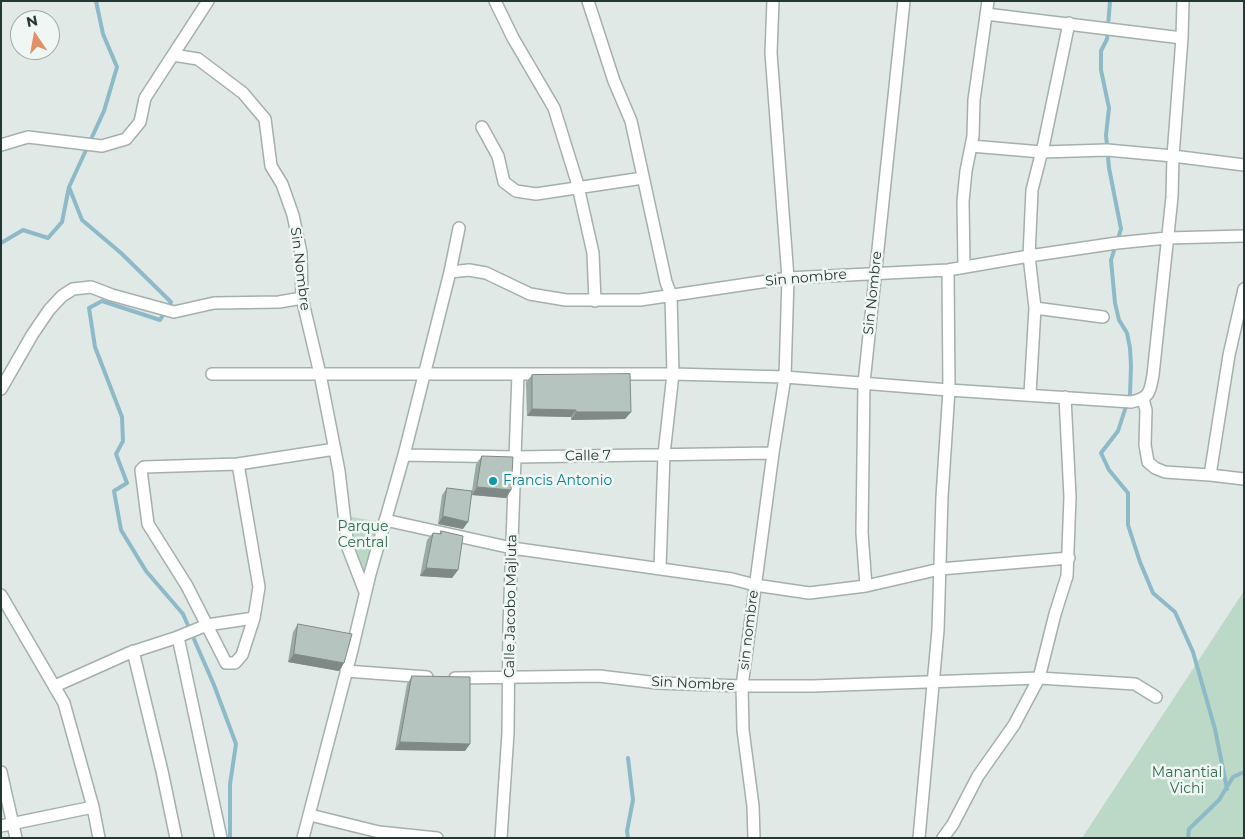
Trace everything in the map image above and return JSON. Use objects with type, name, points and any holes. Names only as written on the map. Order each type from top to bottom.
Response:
[{"type":"street","points":[[1,145],[28,137],[102,146],[126,139],[140,122],[145,98],[208,1]]},
{"type":"street","points":[[495,1],[513,38],[554,108],[578,188],[593,253],[595,301]]},
{"type":"street","points":[[588,1],[614,80],[631,121],[666,282],[671,295],[672,374],[664,454],[660,568]]},
{"type":"street","name":"sin nombre","points":[[754,838],[754,806],[743,730],[742,686],[785,377],[788,278],[770,53],[773,1]]},
{"type":"street","name":"Sin Nombre","points":[[866,586],[862,533],[864,383],[904,1]]},
{"type":"street","points":[[964,267],[963,201],[971,146],[974,100],[988,1]]},
{"type":"street","points":[[212,374],[672,374],[785,377],[1065,398],[1131,402],[1143,399],[1150,391],[1153,375],[1172,197],[1183,1]]},
{"type":"street","points":[[986,14],[1182,38]]},
{"type":"street","points":[[1030,394],[1035,308],[1029,256],[1032,190],[1042,152],[1069,23]]},
{"type":"street","name":"Sin Nombre","points":[[174,54],[198,59],[243,93],[265,119],[271,166],[282,184],[293,215],[301,253],[302,298],[320,374],[339,471],[348,548],[365,592]]},
{"type":"street","points":[[482,127],[498,156],[504,182],[516,191],[536,194],[643,178]]},
{"type":"street","points":[[971,146],[1042,152],[1107,150],[1244,165]]},
{"type":"street","points":[[304,838],[365,592],[404,455],[450,272],[459,228]]},
{"type":"street","name":"Sin nombre","points":[[450,272],[469,270],[486,273],[530,294],[566,300],[640,300],[788,278],[948,270],[1117,243],[1167,238],[1244,236]]},
{"type":"street","points":[[919,838],[938,630],[942,497],[949,390],[948,270]]},
{"type":"street","points":[[1,389],[32,335],[49,310],[62,296],[73,289],[91,287],[112,295],[174,312],[214,303],[279,302],[302,298]]},
{"type":"street","points":[[1210,475],[1229,355],[1244,289]]},
{"type":"street","points":[[1035,308],[1103,317]]},
{"type":"street","name":"Calle Jacobo Majluta","points":[[501,838],[510,678],[509,626],[518,374]]},
{"type":"street","points":[[942,838],[953,824],[978,776],[1014,725],[1039,678],[1055,614],[1067,576],[1069,558],[1070,497],[1065,398]]},
{"type":"street","points":[[1143,399],[1146,410],[1145,445],[1148,462],[1155,468],[1164,472],[1244,479]]},
{"type":"street","points":[[238,464],[259,587],[254,618],[242,655],[235,662],[226,663],[187,586],[148,524],[141,470],[144,467],[238,464],[335,450]]},
{"type":"street","name":"Calle 7","points":[[404,455],[515,457],[773,453]]},
{"type":"street","name":"Sin Nombre","points":[[385,520],[512,548],[732,578],[755,585],[809,593],[866,586],[940,569],[1069,558]]},
{"type":"street","points":[[1,595],[64,703],[93,807],[99,838]]},
{"type":"street","points":[[55,686],[133,651],[178,637],[207,625],[254,618]]},
{"type":"street","points":[[178,637],[221,838]]},
{"type":"street","points":[[133,651],[176,838]]},
{"type":"street","name":"Sin Nombre","points":[[346,672],[440,678],[599,676],[658,683],[742,686],[932,683],[1039,678],[1135,684],[1156,697]]},
{"type":"street","points":[[1,772],[16,838]]},
{"type":"street","points":[[1,826],[93,807]]},
{"type":"street","points":[[310,815],[379,835],[437,838]]},
{"type":"green space","name":"Parque Central","points":[[346,516],[382,522],[365,587],[348,547]]},
{"type":"green space","name":"Manantial Vichi","points":[[1244,591],[1244,838],[1082,838]]},
{"type":"building","points":[[630,374],[631,412],[576,412],[576,410],[532,409],[532,375]]},
{"type":"building","name":"Francis Antonio","points":[[482,456],[513,457],[511,490],[477,487]]},
{"type":"building","points":[[447,488],[472,491],[468,522],[443,516]]},
{"type":"building","points":[[441,531],[463,536],[458,570],[426,568],[433,533],[441,534]]},
{"type":"building","points":[[298,624],[352,634],[344,663],[294,654]]},
{"type":"building","points":[[412,676],[470,677],[470,744],[400,742]]},
{"type":"waterway","points":[[1,243],[23,230],[48,238],[62,222],[69,187],[104,111],[117,67],[103,34],[96,1]]},
{"type":"waterway","points":[[1110,1],[1107,39],[1101,51],[1101,70],[1109,108],[1106,135],[1109,168],[1121,229],[1111,260],[1115,303],[1119,320],[1127,333],[1131,366],[1130,394],[1118,431],[1101,453],[1109,470],[1128,493],[1128,525],[1140,562],[1153,593],[1175,612],[1193,652],[1215,729],[1227,789]]},
{"type":"waterway","points":[[69,187],[82,220],[121,253],[171,302],[160,320],[102,301],[89,308],[95,347],[122,417],[123,441],[116,454],[127,483],[114,491],[121,530],[146,571],[183,614],[214,685],[236,744],[230,784],[230,838]]},
{"type":"waterway","points":[[628,758],[633,800],[627,831],[628,838]]},
{"type":"waterway","points":[[1188,838],[1189,829],[1219,800],[1233,777],[1244,772]]},
{"type":"place","name":"Francis Antonio","points":[[493,481]]}]
